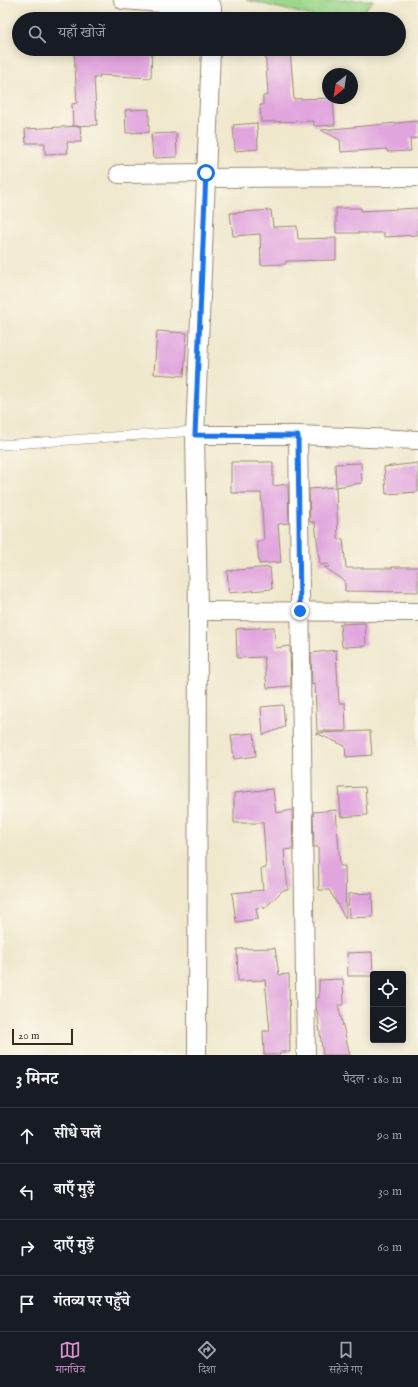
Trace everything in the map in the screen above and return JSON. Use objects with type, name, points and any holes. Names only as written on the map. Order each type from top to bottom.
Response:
[{"type":"street","points":[[123,0],[212,7],[212,12]]},
{"type":"street","points":[[197,1055],[198,611],[195,433],[211,56]]},
{"type":"street","points":[[119,174],[418,177]]},
{"type":"street","points":[[195,433],[418,440]]},
{"type":"street","points":[[298,436],[306,1055]]},
{"type":"street","points":[[198,611],[418,612]]},
{"type":"lane","points":[[0,445],[195,433]]},
{"type":"green space","points":[[246,0],[374,0],[363,12],[296,12]]},
{"type":"building","points":[[74,56],[152,56],[151,78],[99,75],[100,77],[94,78],[97,125],[73,126],[72,104],[77,103]]},
{"type":"building","points":[[265,56],[291,56],[294,99],[322,98],[322,104],[333,104],[335,125],[314,126],[314,121],[261,122],[260,105],[263,105],[263,96],[268,95]]},
{"type":"building","points":[[149,109],[149,132],[126,133],[125,110]]},
{"type":"building","points":[[418,121],[418,138],[410,139],[411,151],[387,152],[387,149],[341,152],[340,140],[321,130]]},
{"type":"building","points":[[257,123],[258,149],[235,151],[233,125]]},
{"type":"building","points":[[80,126],[81,142],[67,142],[68,153],[45,154],[45,143],[26,143],[25,129]]},
{"type":"building","points":[[176,133],[177,157],[153,158],[151,134]]},
{"type":"building","points":[[336,208],[361,208],[361,211],[418,208],[418,235],[384,237],[384,233],[336,233]]},
{"type":"building","points":[[271,210],[273,227],[297,226],[298,239],[336,238],[336,260],[286,261],[286,264],[261,265],[260,234],[233,236],[230,213]]},
{"type":"building","points":[[157,331],[187,333],[184,376],[154,374]]},
{"type":"building","points":[[231,462],[273,462],[273,486],[288,484],[289,523],[278,524],[281,562],[259,564],[257,541],[264,541],[261,493],[231,493]]},
{"type":"building","points":[[361,463],[362,483],[336,487],[335,464]]},
{"type":"building","points":[[418,463],[418,492],[386,494],[384,467]]},
{"type":"building","points":[[336,487],[338,539],[343,539],[346,568],[418,567],[418,592],[345,591],[345,581],[324,567],[329,567],[328,564],[320,565],[315,522],[310,522],[309,489]]},
{"type":"building","points":[[270,567],[272,589],[229,593],[227,571]]},
{"type":"building","points":[[365,623],[366,646],[342,647],[340,624]]},
{"type":"building","points":[[274,627],[276,648],[290,646],[291,686],[267,688],[264,657],[237,658],[236,629]]},
{"type":"building","points":[[336,650],[339,703],[345,703],[346,731],[317,731],[315,684],[312,685],[311,653]]},
{"type":"building","points":[[283,705],[285,727],[263,735],[261,707]]},
{"type":"building","points":[[370,731],[372,755],[346,757],[345,746],[316,733]]},
{"type":"building","points":[[254,733],[256,756],[234,759],[231,735]]},
{"type":"building","points":[[365,787],[367,815],[341,817],[339,788]]},
{"type":"building","points":[[273,789],[276,813],[292,810],[293,849],[284,850],[288,890],[283,890],[264,909],[264,906],[256,908],[258,919],[236,922],[232,893],[263,890],[261,869],[266,868],[263,823],[234,823],[234,793]]},
{"type":"building","points":[[336,810],[340,866],[345,866],[346,919],[329,890],[319,890],[318,847],[314,847],[313,812]]},
{"type":"building","points":[[372,893],[373,917],[349,918],[348,894]]},
{"type":"building","points":[[275,948],[279,975],[289,974],[290,1052],[281,1052],[279,1055],[264,1055],[263,1031],[270,1031],[265,980],[238,981],[237,949]]},
{"type":"building","points":[[372,952],[373,971],[370,971],[370,976],[348,976],[347,953]]},
{"type":"building","points":[[343,979],[344,1005],[338,1005],[350,1055],[323,1055],[316,1004],[316,998],[319,998],[319,980]]},
{"type":"route","points":[[206,173],[195,435],[298,436],[300,611]]}]
